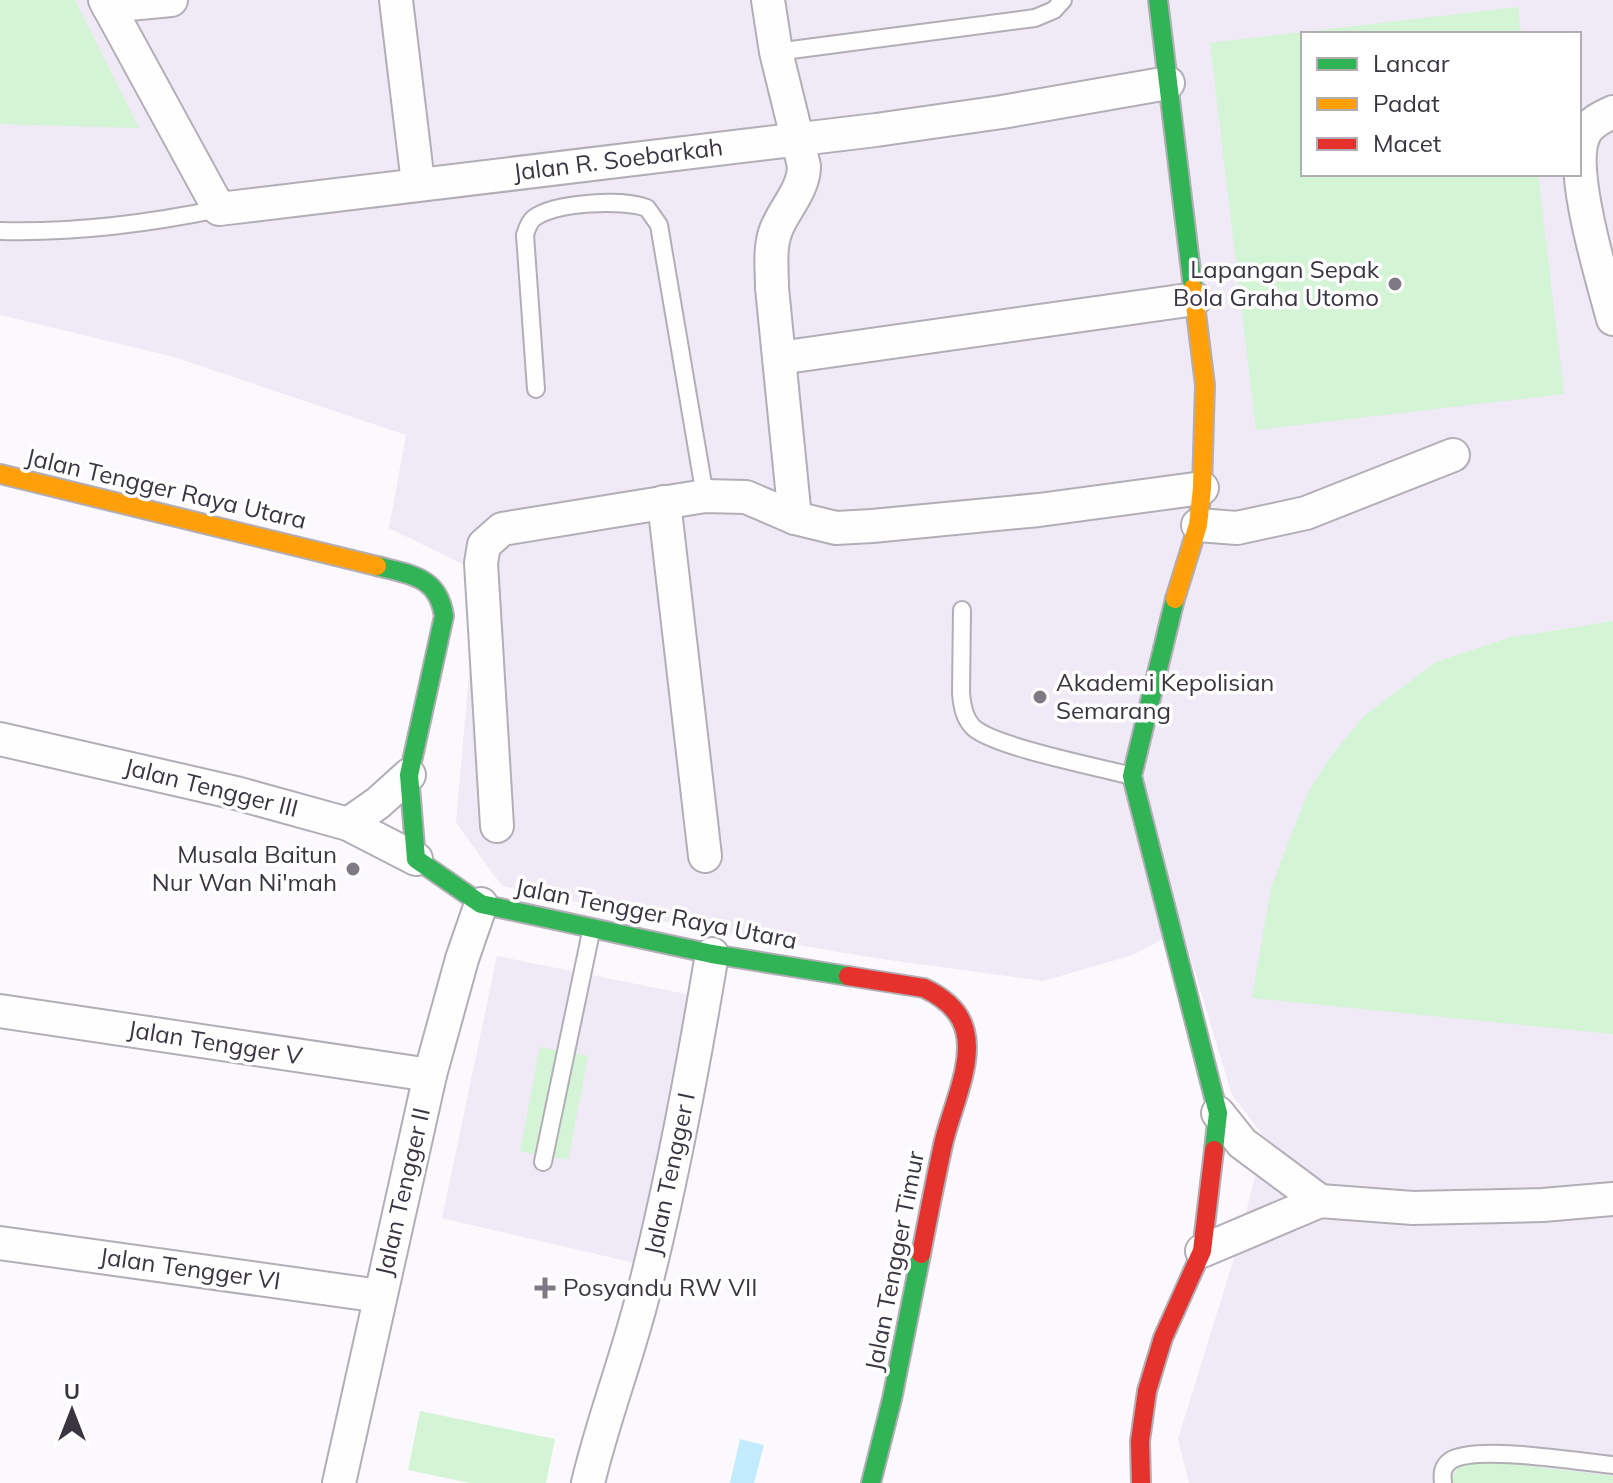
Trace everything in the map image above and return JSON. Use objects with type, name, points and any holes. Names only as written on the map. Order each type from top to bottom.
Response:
[{"type":"street","points":[[171,0],[106,3],[219,209]]},
{"type":"street","points":[[396,0],[418,183]]},
{"type":"street","points":[[768,0],[776,52],[804,166],[803,178],[780,221],[771,252],[795,518]]},
{"type":"street","points":[[1141,1483],[1140,1441],[1147,1391],[1163,1338],[1202,1251],[1218,1113],[1132,776],[1170,615],[1198,525],[1202,488],[1205,385],[1158,0]]},
{"type":"street","name":"Jalan R. Soebarkah","points":[[219,209],[1002,112],[1168,83]]},
{"type":"street","points":[[1581,148],[1588,128],[1613,112]]},
{"type":"street","points":[[1581,161],[1592,235],[1613,319]]},
{"type":"street","points":[[779,358],[1195,299]]},
{"type":"street","points":[[1198,525],[1237,528],[1306,513],[1453,455]]},
{"type":"street","name":"Jalan Tengger Raya Utara","points":[[0,474],[308,547],[411,575],[433,586],[442,602],[443,632],[409,775],[416,859],[481,904],[712,954],[924,988],[938,993],[957,1013],[965,1032],[967,1048]]},
{"type":"street","points":[[497,826],[481,563],[484,545],[494,533],[514,525],[705,496],[746,497],[795,518],[836,528],[1039,510],[1202,488]]},
{"type":"street","points":[[664,502],[705,856]]},
{"type":"street","name":"Jalan Tengger III","points":[[0,739],[236,793],[348,824],[416,859]]},
{"type":"street","points":[[348,824],[378,803],[409,775]]},
{"type":"street","name":"Jalan Tengger II","points":[[339,1483],[430,1075],[462,959],[481,904]]},
{"type":"street","name":"Jalan Tengger I","points":[[588,1483],[655,1246],[712,954]]},
{"type":"street","name":"Jalan Tengger V","points":[[0,1011],[430,1075]]},
{"type":"street","name":"Jalan Tengger Timur","points":[[871,1483],[889,1419],[941,1153],[967,1048]]},
{"type":"street","points":[[1218,1113],[1242,1143],[1320,1201]]},
{"type":"street","points":[[1202,1251],[1320,1201],[1413,1208],[1543,1205],[1613,1199]]},
{"type":"street","name":"Jalan Tengger VI","points":[[0,1243],[380,1296]]},
{"type":"lane","points":[[776,52],[1035,18],[1054,10],[1063,0]]},
{"type":"lane","points":[[536,389],[525,235],[527,227],[533,219],[543,214],[571,207],[623,203],[647,208],[659,225],[705,496]]},
{"type":"lane","points":[[0,231],[126,226],[219,209]]},
{"type":"lane","points":[[962,610],[962,706],[974,727],[1001,741],[1132,776]]},
{"type":"lane","points":[[543,1162],[592,930]]},
{"type":"lane","points":[[1443,1483],[1442,1471],[1448,1462],[1473,1454],[1613,1465]]},
{"type":"shaded area","name":"Akademi Kepolisian Semarang","points":[[0,0],[1613,0],[1613,1483],[1189,1483],[1178,1439],[1234,1258],[1265,1138],[1232,1095],[1182,929],[1133,955],[1043,981],[881,959],[685,926],[502,886],[456,823],[478,572],[389,528],[406,435],[174,357],[0,315]]},
{"type":"shaded area","points":[[497,956],[696,996],[647,1266],[442,1218]]},
{"type":"green space","points":[[0,0],[75,0],[139,128],[0,124]]},
{"type":"green space","name":"Lapangan Sepak Bola Graha Utomo","points":[[1518,7],[1521,32],[1304,32]]},
{"type":"green space","name":"Lapangan Sepak Bola Graha Utomo","points":[[1301,32],[1301,176],[1538,176],[1564,394],[1256,430],[1210,43]]},
{"type":"green space","points":[[1613,621],[1613,1034],[1252,998],[1271,888],[1295,825],[1309,791],[1329,759],[1364,716],[1436,662],[1508,638]]},
{"type":"green space","points":[[540,1047],[588,1056],[568,1160],[520,1151]]},
{"type":"green space","points":[[420,1411],[555,1439],[546,1483],[470,1483],[408,1470]]},
{"type":"green space","points":[[1462,1458],[1613,1476],[1613,1483],[1450,1483]]},
{"type":"water","points":[[740,1439],[764,1445],[754,1483],[730,1483]]},
{"type":"traffic: fast","points":[[1158,0],[1193,288]]},
{"type":"traffic: fast","points":[[377,566],[421,579],[436,593],[444,616],[409,775],[416,859],[481,904],[712,954],[848,976]]},
{"type":"traffic: fast","points":[[1175,599],[1132,776],[1218,1113],[1214,1150]]},
{"type":"traffic: fast","points":[[871,1483],[892,1399],[921,1254]]},
{"type":"traffic: slow","points":[[1175,599],[1198,525],[1202,488],[1205,385],[1193,288]]},
{"type":"traffic: slow","points":[[0,474],[377,566]]},
{"type":"traffic: jam","points":[[848,976],[924,988],[950,1005],[965,1031],[964,1073],[943,1145],[921,1254]]},
{"type":"traffic: jam","points":[[1141,1483],[1140,1441],[1147,1391],[1163,1338],[1202,1251],[1214,1150]]},
{"type":"place","name":"Lapangan Sepak Bola Graha Utomo","points":[[1395,284]]},
{"type":"place","name":"Akademi Kepolisian Semarang","points":[[1040,697]]},
{"type":"place","name":"Musala Baitun Nur Wan Ni'mah","points":[[353,869]]},
{"type":"place","name":"Posyandu RW VII","points":[[545,1288]]}]
